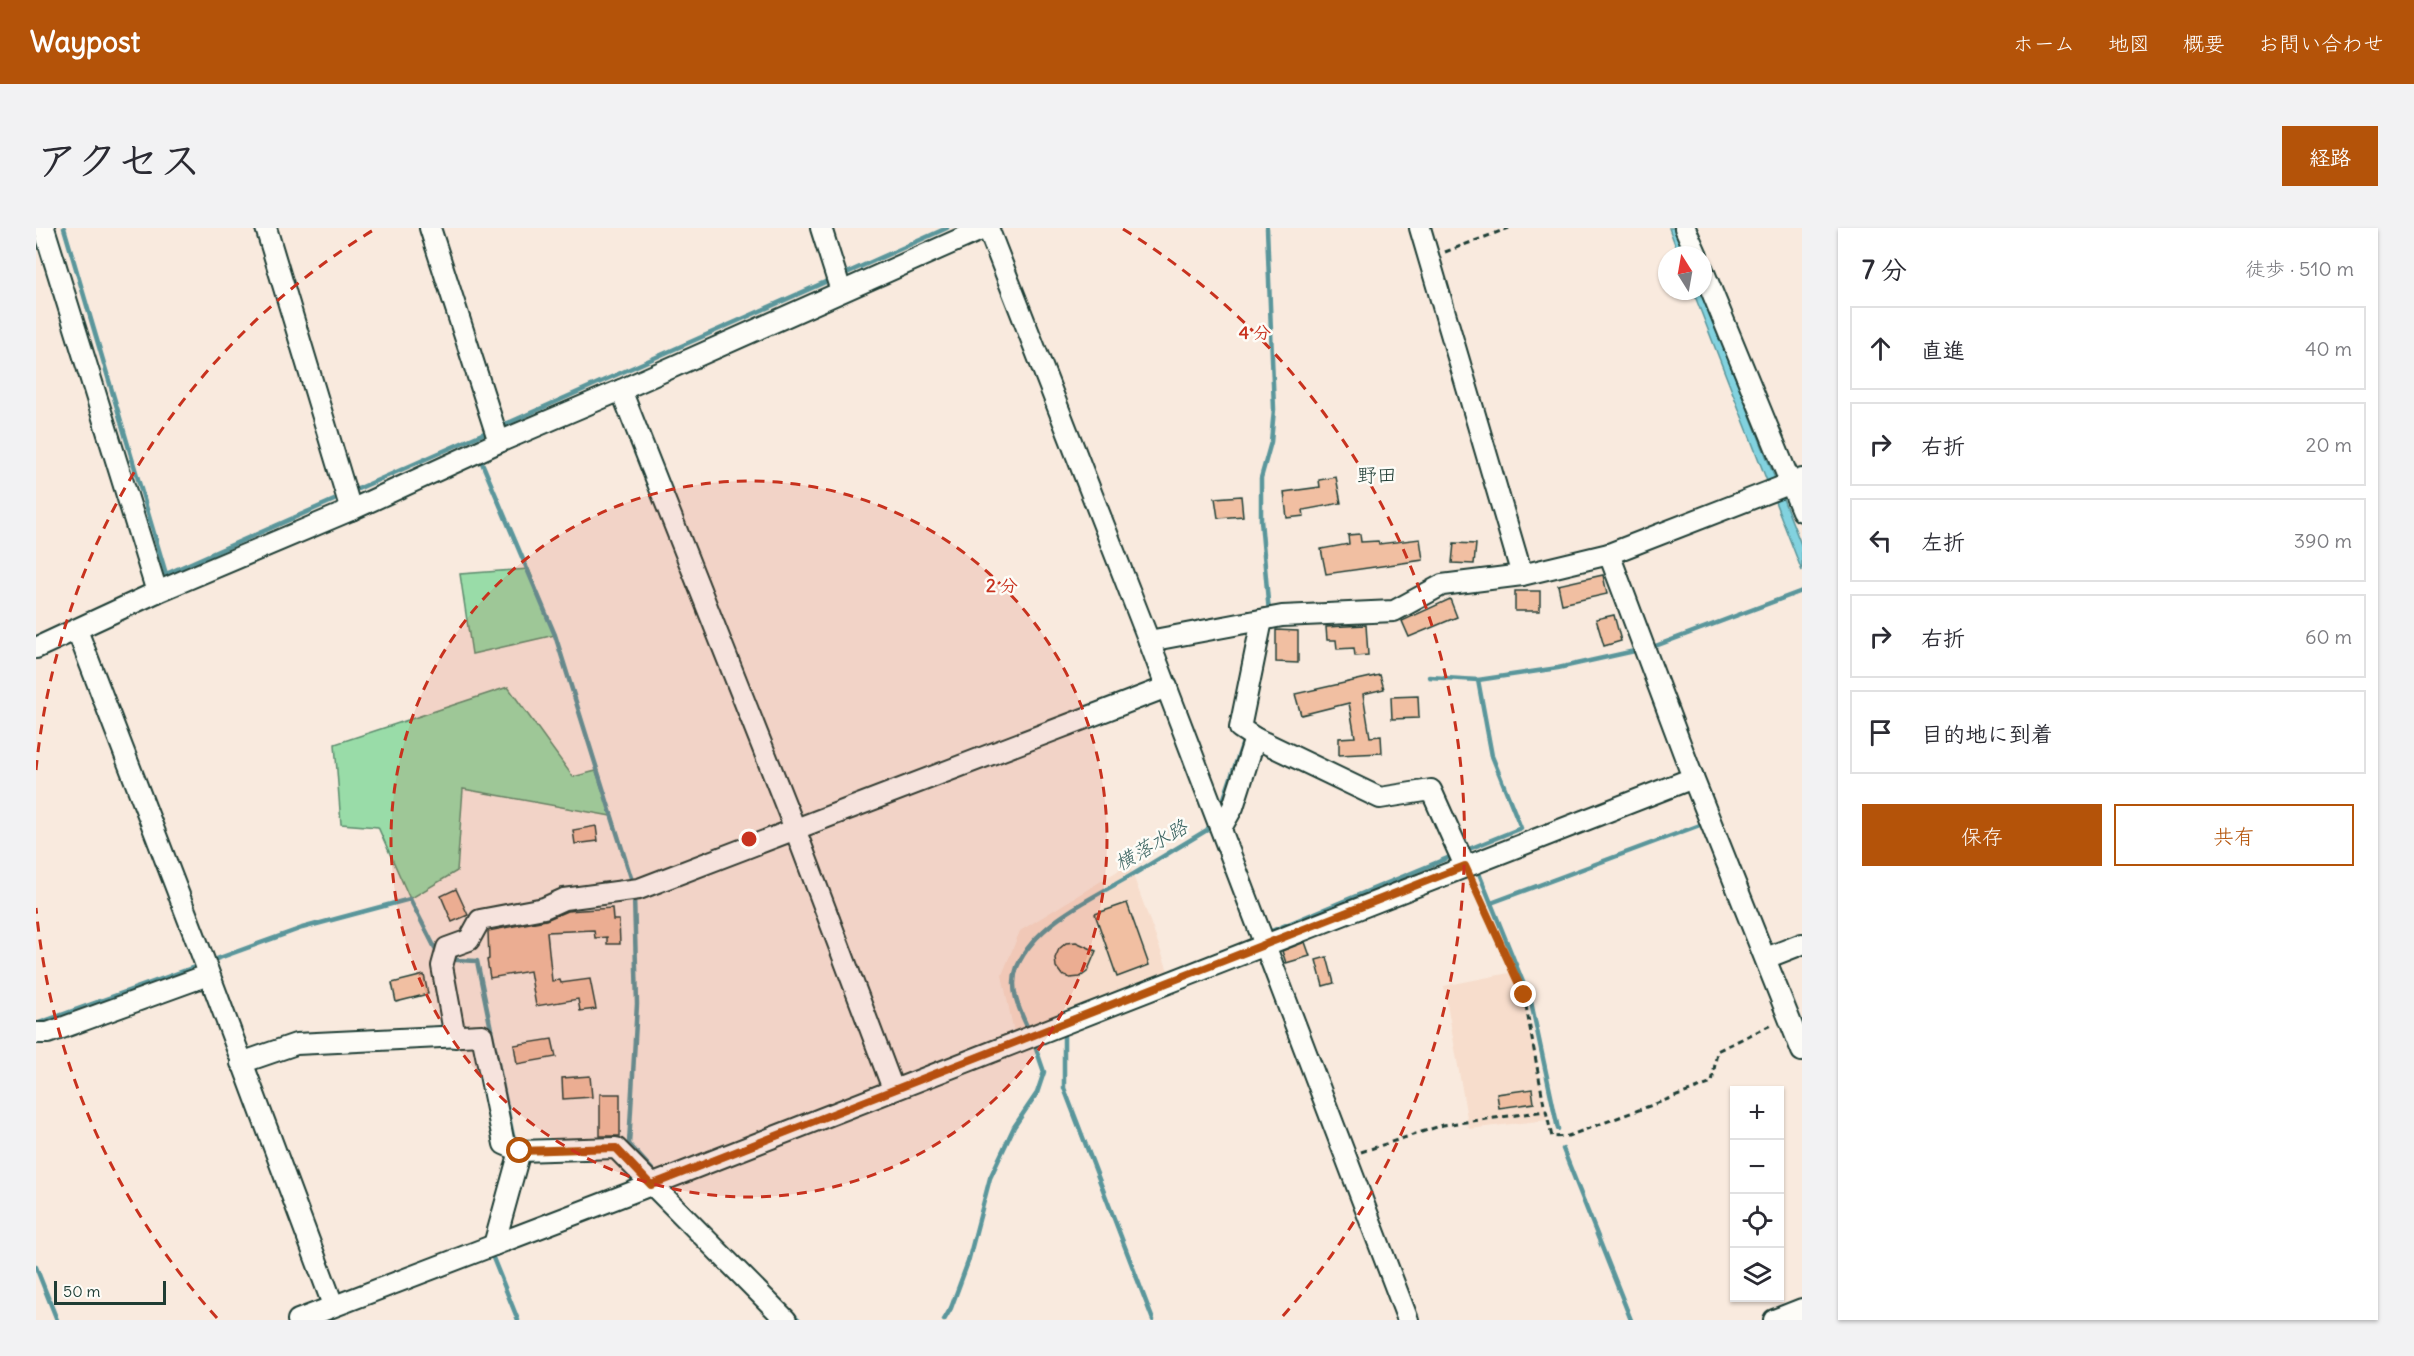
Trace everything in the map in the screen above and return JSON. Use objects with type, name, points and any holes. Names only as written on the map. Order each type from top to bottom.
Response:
[{"type":"street","points":[[44,228],[157,592]]},
{"type":"street","points":[[266,228],[351,510]]},
{"type":"street","points":[[430,228],[499,442]]},
{"type":"street","points":[[821,228],[841,291]]},
{"type":"street","points":[[36,648],[157,592],[351,510],[499,442],[986,228],[1167,687],[1408,1320]]},
{"type":"street","points":[[1420,228],[1522,575]]},
{"type":"street","points":[[1685,228],[1693,246]]},
{"type":"street","points":[[1712,290],[1796,481],[1802,511]]},
{"type":"street","points":[[621,390],[795,829],[893,1089]]},
{"type":"street","points":[[1149,641],[1282,616],[1394,611],[1442,585],[1522,575],[1609,554],[1796,481]]},
{"type":"street","points":[[1609,554],[1693,778],[1802,1052]]},
{"type":"street","points":[[1221,828],[1233,807],[1248,733],[1262,620]]},
{"type":"street","points":[[76,630],[202,955],[333,1305]]},
{"type":"street","points":[[455,1037],[444,957],[469,940],[480,920],[544,908],[564,899],[634,890],[1167,687]]},
{"type":"street","points":[[1248,733],[1380,798],[1431,790],[1465,866]]},
{"type":"street","points":[[298,1320],[670,1178],[1046,1029],[1693,778]]},
{"type":"street","points":[[1766,958],[1802,944]]},
{"type":"street","points":[[36,1033],[48,1033],[208,975]]},
{"type":"street","points":[[241,1063],[296,1044],[483,1035],[504,1144],[520,1151],[616,1148],[786,1320]]},
{"type":"street","points":[[486,1248],[520,1151]]},
{"type":"street","points":[[1774,1320],[1802,1309]]},
{"type":"path","points":[[1430,258],[1509,228]]},
{"type":"path","points":[[1465,866],[1524,995],[1544,1105]]},
{"type":"path","points":[[1345,1157],[1443,1125],[1546,1112],[1552,1137],[1568,1136],[1712,1083],[1718,1051],[1788,1017]]},
{"type":"shaded area","points":[[1129,864],[1170,976],[1015,1037],[1002,975],[1020,931]]},
{"type":"shaded area","points":[[1519,971],[1547,1120],[1469,1129],[1444,986]]},
{"type":"green space","points":[[529,569],[555,635],[472,654],[460,574]]},
{"type":"green space","points":[[508,687],[573,777],[596,771],[611,816],[463,789],[457,871],[410,899],[378,827],[341,824],[335,744]]},
{"type":"water","points":[[1669,228],[1676,228],[1683,246],[1676,246]]},
{"type":"water","points":[[1697,300],[1705,300],[1802,547],[1802,571]]},
{"type":"building","points":[[1336,477],[1341,503],[1303,510],[1304,516],[1287,518],[1284,492],[1320,487],[1319,480]]},
{"type":"building","points":[[1241,496],[1243,516],[1218,518],[1215,498]]},
{"type":"building","points":[[1360,534],[1361,542],[1378,541],[1379,544],[1420,539],[1423,560],[1326,574],[1321,549],[1349,544],[1348,535]]},
{"type":"building","points":[[1454,543],[1476,544],[1474,564],[1452,563]]},
{"type":"building","points":[[1603,575],[1607,594],[1562,604],[1558,585]]},
{"type":"building","points":[[1515,591],[1540,591],[1540,611],[1515,611]]},
{"type":"building","points":[[1450,599],[1457,617],[1409,637],[1402,621]]},
{"type":"building","points":[[1614,615],[1621,641],[1604,646],[1596,619]]},
{"type":"building","points":[[1366,625],[1368,655],[1355,656],[1354,648],[1337,649],[1336,640],[1327,640],[1326,627]]},
{"type":"building","points":[[1276,630],[1298,631],[1298,663],[1276,662]]},
{"type":"building","points":[[1380,675],[1384,689],[1363,694],[1370,737],[1381,736],[1382,753],[1339,755],[1339,738],[1355,737],[1349,703],[1301,715],[1295,694]]},
{"type":"building","points":[[1418,696],[1419,718],[1392,719],[1391,697]]},
{"type":"building","points":[[596,826],[598,841],[575,844],[573,830]]},
{"type":"building","points":[[456,889],[468,915],[452,922],[441,896]]},
{"type":"building","points":[[1127,903],[1149,965],[1117,977],[1095,914]]},
{"type":"building","points":[[612,908],[613,920],[619,920],[620,944],[607,944],[607,937],[595,938],[594,930],[547,932],[552,981],[560,980],[561,983],[590,979],[596,1009],[580,1011],[578,999],[536,1006],[530,971],[490,978],[487,960],[489,959],[488,931],[546,920],[567,911]]},
{"type":"building","points":[[1076,942],[1096,951],[1087,972],[1080,977],[1070,978],[1062,975],[1056,967],[1055,958],[1059,949],[1066,943]]},
{"type":"building","points":[[1305,942],[1310,956],[1286,963],[1282,951]]},
{"type":"building","points":[[1327,957],[1334,983],[1323,986],[1316,960]]},
{"type":"building","points":[[424,975],[428,994],[396,1002],[392,983]]},
{"type":"building","points":[[552,1039],[556,1057],[517,1064],[514,1045]]},
{"type":"building","points":[[590,1076],[592,1097],[563,1099],[562,1078]]},
{"type":"building","points":[[1532,1089],[1534,1103],[1499,1108],[1497,1094]]},
{"type":"building","points":[[600,1094],[620,1094],[620,1136],[600,1136]]},
{"type":"waterway","points":[[64,228],[166,574],[341,497]]},
{"type":"waterway","points":[[842,275],[947,228]]},
{"type":"waterway","name":"横落水路","points":[[1267,228],[1274,409],[1271,442],[1261,478],[1261,520],[1269,613]]},
{"type":"waterway","points":[[499,427],[832,279]]},
{"type":"waterway","points":[[351,492],[491,430]]},
{"type":"waterway","points":[[480,458],[555,635],[633,884]]},
{"type":"waterway","points":[[1650,648],[1802,591]]},
{"type":"waterway","points":[[1429,677],[1478,680],[1558,668],[1639,650]]},
{"type":"waterway","points":[[1469,849],[1521,828],[1492,756],[1478,680]]},
{"type":"waterway","name":"横落水路","points":[[1220,810],[1245,736]]},
{"type":"waterway","name":"横落水路","points":[[1030,1033],[1017,1001],[1014,984],[1017,967],[1037,937],[1051,924],[1084,902],[1207,830],[1212,822]]},
{"type":"waterway","points":[[1491,903],[1700,825]]},
{"type":"waterway","points":[[1267,927],[1269,932],[1450,857]]},
{"type":"waterway","points":[[1478,871],[1531,1002],[1558,1129]]},
{"type":"waterway","points":[[634,896],[637,1004],[629,1144],[658,1176]]},
{"type":"waterway","points":[[211,961],[302,928],[410,899],[435,948],[442,951]]},
{"type":"waterway","points":[[449,955],[457,960],[477,961],[514,1141]]},
{"type":"waterway","points":[[36,1024],[200,965]]},
{"type":"waterway","points":[[1064,1036],[1064,1088],[1153,1320]]},
{"type":"waterway","name":"横落水路","points":[[944,1320],[951,1308],[968,1262],[990,1178],[1014,1127],[1037,1093],[1044,1072],[1033,1040]]},
{"type":"waterway","points":[[1563,1149],[1631,1320]]},
{"type":"waterway","points":[[491,1253],[518,1320]]},
{"type":"waterway","points":[[36,1267],[57,1320]]},
{"type":"waterway","points":[[790,1311],[799,1320]]},
{"type":"district","name":"野田","points":[[1377,475]]},
{"type":"route","points":[[520,1151],[616,1148],[651,1185],[1465,866],[1524,995]]}]
